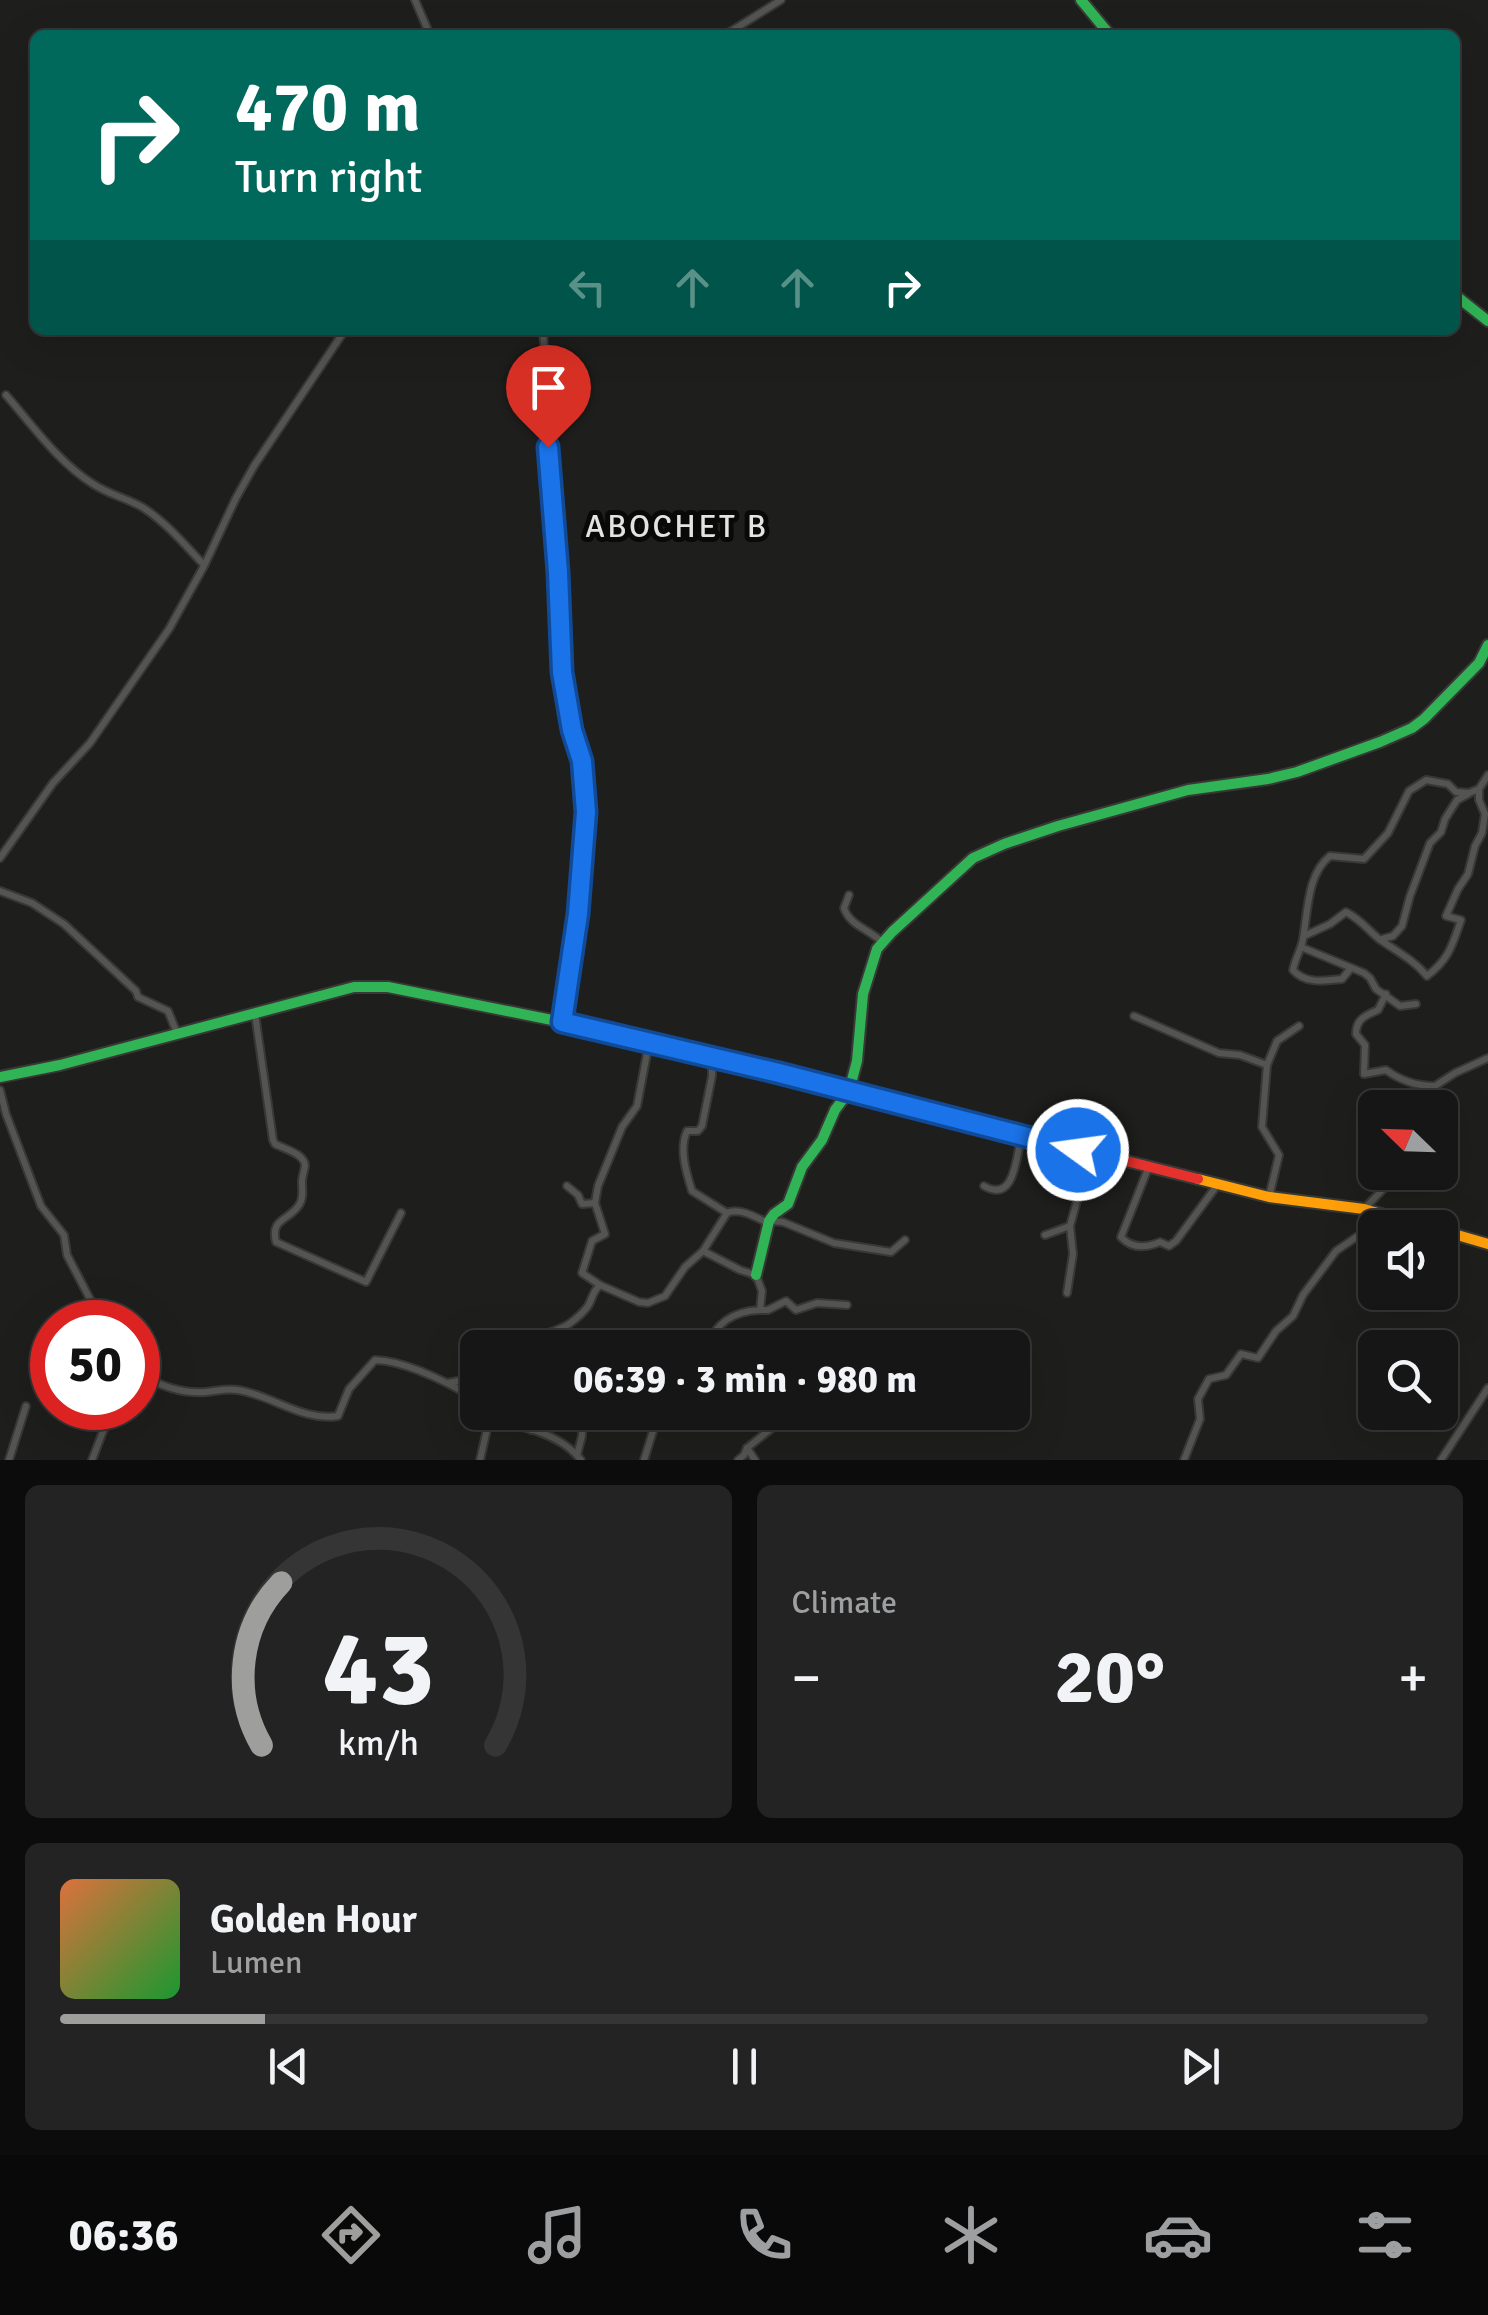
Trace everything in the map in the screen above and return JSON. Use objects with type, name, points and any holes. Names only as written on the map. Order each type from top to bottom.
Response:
[{"type":"main road","points":[[1080,0],[1106,30]]},
{"type":"main road","points":[[1460,299],[1488,321]]},
{"type":"main road","points":[[756,1275],[769,1222],[788,1204],[802,1167],[849,1091],[858,1061],[863,994],[878,950],[892,932],[973,858],[1033,833],[1188,790],[1297,772],[1358,751],[1412,728],[1479,663],[1488,646]]},
{"type":"main road","points":[[0,1078],[340,990],[369,986],[416,991],[562,1022],[1269,1196],[1370,1210]]},
{"type":"main road","points":[[1458,1235],[1488,1244]]},
{"type":"street","points":[[415,0],[428,30]]},
{"type":"street","points":[[733,30],[781,0]]},
{"type":"street","points":[[0,858],[54,783],[90,743],[169,629],[254,466],[342,335]]},
{"type":"street","points":[[543,335],[562,672],[582,761],[586,812],[578,914],[562,1022]]},
{"type":"street","points":[[6,396],[48,445],[82,475],[143,508],[178,536],[204,566]]},
{"type":"street","points":[[1304,936],[1346,912],[1359,918],[1380,940],[1418,965],[1427,976],[1448,957],[1461,920],[1446,916],[1468,874],[1482,833],[1480,790],[1488,775]]},
{"type":"street","points":[[1351,968],[1342,979],[1314,981],[1298,976],[1293,967],[1320,864],[1330,856],[1364,859],[1388,833],[1409,790],[1426,780],[1469,793]]},
{"type":"street","points":[[1380,940],[1394,936],[1402,926],[1430,843],[1441,832],[1457,800],[1480,790]]},
{"type":"street","points":[[0,891],[32,903],[64,924],[138,996],[168,1012],[178,1034]]},
{"type":"street","points":[[849,895],[844,908],[848,919],[883,943]]},
{"type":"street","points":[[1301,948],[1364,972],[1376,989],[1400,1006],[1416,1004]]},
{"type":"street","points":[[1386,994],[1378,1010],[1362,1016],[1356,1028],[1365,1045],[1364,1074],[1386,1070],[1400,1080],[1436,1086],[1488,1058]]},
{"type":"street","points":[[254,1012],[273,1140],[303,1158],[305,1164],[301,1201],[277,1224],[276,1242],[366,1282],[401,1213]]},
{"type":"street","points":[[1134,1016],[1219,1053],[1240,1055],[1267,1065]]},
{"type":"street","points":[[1269,1196],[1279,1155],[1262,1126],[1267,1065],[1277,1040],[1299,1026]]},
{"type":"street","points":[[649,1043],[637,1106],[622,1128],[598,1186],[596,1204],[605,1234],[592,1241],[582,1273],[631,1300],[648,1302],[665,1296],[732,1210],[769,1222],[783,1222],[834,1243],[891,1252],[904,1240]]},
{"type":"street","points":[[711,1057],[702,1126],[684,1135],[684,1158],[692,1191],[727,1213]]},
{"type":"street","points":[[1434,1090],[1436,1086]]},
{"type":"street","points":[[0,1090],[41,1206],[64,1235],[67,1255],[91,1300]]},
{"type":"street","points":[[984,1186],[1002,1190],[1010,1183],[1022,1136]]},
{"type":"street","points":[[1067,1293],[1073,1254],[1070,1226],[1096,1154]]},
{"type":"street","points":[[1149,1166],[1121,1237],[1135,1246],[1160,1242],[1169,1246],[1219,1184]]},
{"type":"street","points":[[567,1186],[582,1204],[596,1204]]},
{"type":"street","points":[[1364,1208],[1382,1190]]},
{"type":"street","points":[[1045,1235],[1070,1226]]},
{"type":"street","points":[[1184,1460],[1200,1419],[1198,1399],[1208,1380],[1226,1375],[1241,1354],[1258,1358],[1276,1331],[1294,1316],[1303,1296],[1336,1251],[1358,1236]]},
{"type":"street","points":[[703,1251],[756,1275],[762,1291],[760,1310]]},
{"type":"street","points":[[559,1330],[579,1316],[600,1284]]},
{"type":"street","points":[[715,1330],[738,1312],[768,1310],[786,1301],[796,1310],[818,1303],[847,1305]]},
{"type":"street","points":[[160,1385],[198,1392],[237,1389],[329,1418],[338,1416],[349,1388],[374,1360],[406,1364],[460,1390]]},
{"type":"street","points":[[447,1383],[460,1381]]},
{"type":"street","points":[[1441,1460],[1488,1388]]},
{"type":"street","points":[[9,1460],[26,1406]]},
{"type":"street","points":[[92,1460],[104,1430]]},
{"type":"street","points":[[480,1460],[484,1430]]},
{"type":"street","points":[[531,1430],[564,1443],[579,1458]]},
{"type":"street","points":[[579,1458],[582,1430]]},
{"type":"street","points":[[644,1460],[653,1430]]},
{"type":"street","points":[[738,1460],[770,1430]]},
{"type":"street","points":[[747,1448],[756,1460]]},
{"type":"traffic: fast","points":[[1081,0],[1106,30]]},
{"type":"traffic: fast","points":[[1460,299],[1488,321]]},
{"type":"traffic: fast","points":[[756,1275],[769,1221],[788,1204],[802,1167],[849,1091],[857,1061],[863,994],[877,949],[973,858],[1058,826],[1188,790],[1297,772],[1380,742],[1424,719],[1479,663],[1488,645]]},
{"type":"traffic: fast","points":[[0,1077],[60,1065],[354,987],[388,987],[562,1022],[816,1083]]},
{"type":"traffic: slow","points":[[1198,1179],[1269,1197],[1367,1210]]},
{"type":"traffic: slow","points":[[1458,1235],[1488,1244]]},
{"type":"traffic: jam","points":[[816,1083],[1198,1179]]},
{"type":"district","name":"ABOCHET B","points":[[677,526]]},
{"type":"route","points":[[548,447],[562,672],[582,761],[586,812],[578,914],[562,1022],[1078,1150]]}]
